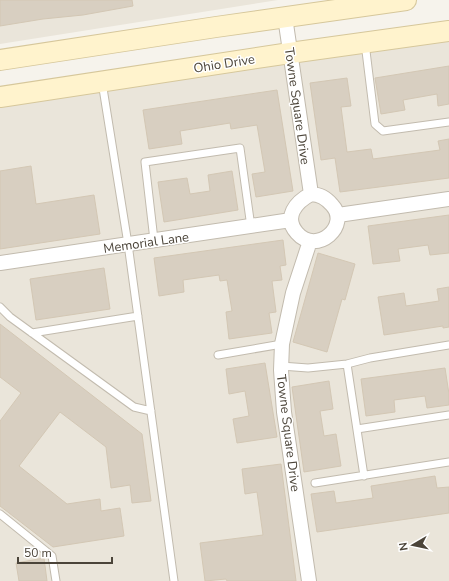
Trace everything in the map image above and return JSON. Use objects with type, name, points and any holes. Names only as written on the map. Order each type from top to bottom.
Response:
[{"type":"main road","points":[[0,60],[406,0]]},
{"type":"main road","name":"Ohio Drive","points":[[0,97],[290,53],[449,31]]},
{"type":"street","name":"Towne Square Drive","points":[[285,17],[311,194]]},
{"type":"street","points":[[311,194],[320,195],[327,199],[334,207],[338,215],[334,230],[329,236],[317,241],[310,241],[301,237],[294,230],[291,220],[295,205],[301,199],[311,194]]},
{"type":"street","points":[[338,215],[449,199]]},
{"type":"street","name":"Memorial Lane","points":[[0,263],[291,220]]},
{"type":"street","name":"Towne Square Drive","points":[[309,581],[284,412],[281,366],[282,344],[293,293],[310,241]]},
{"type":"lane","points":[[365,43],[374,124],[383,132],[449,122]]},
{"type":"lane","points":[[102,82],[128,244],[174,581]]},
{"type":"lane","points":[[154,240],[145,162],[240,148],[251,227]]},
{"type":"lane","points":[[0,307],[10,317],[134,407],[151,411]]},
{"type":"lane","points":[[32,333],[138,316]]},
{"type":"lane","points":[[218,356],[282,344]]},
{"type":"lane","points":[[281,366],[308,368],[347,364],[370,358],[449,345]]},
{"type":"lane","points":[[347,364],[364,476]]},
{"type":"lane","points":[[356,429],[449,415]]},
{"type":"lane","points":[[315,483],[449,462]]},
{"type":"lane","points":[[0,514],[52,556],[56,581]]},
{"type":"shaded area","points":[[0,0],[278,0],[0,44]]},
{"type":"shaded area","points":[[449,40],[449,581],[0,581],[0,104]]},
{"type":"building","points":[[0,0],[132,0],[133,6],[83,15],[43,19],[0,26]]},
{"type":"building","points":[[449,66],[449,104],[438,106],[437,94],[403,100],[405,110],[381,114],[375,78]]},
{"type":"building","points":[[347,78],[351,106],[341,107],[347,152],[371,149],[373,159],[440,150],[438,141],[449,139],[449,178],[340,192],[335,158],[321,160],[310,83]]},
{"type":"building","points":[[277,90],[293,191],[256,197],[252,174],[265,172],[257,125],[231,129],[230,123],[180,131],[182,144],[149,149],[143,110]]},
{"type":"building","points":[[31,166],[36,204],[94,195],[100,234],[0,249],[0,171]]},
{"type":"building","points":[[232,171],[238,210],[164,222],[158,182],[187,178],[190,194],[210,191],[208,175]]},
{"type":"building","points":[[449,215],[449,253],[430,255],[428,245],[398,249],[400,261],[373,264],[368,226]]},
{"type":"building","points":[[283,240],[286,265],[280,266],[282,280],[272,281],[276,312],[269,313],[272,333],[229,339],[226,312],[232,311],[227,280],[220,281],[219,275],[183,280],[184,292],[159,296],[154,258]]},
{"type":"building","points":[[318,253],[355,264],[345,300],[342,299],[327,352],[293,342]]},
{"type":"building","points":[[104,268],[110,309],[36,320],[30,279]]},
{"type":"building","points":[[449,287],[449,327],[443,328],[443,326],[384,335],[378,297],[404,293],[406,306],[439,301],[437,289]]},
{"type":"building","points":[[0,324],[142,434],[151,501],[132,503],[130,485],[111,488],[106,447],[60,412],[19,466],[67,504],[100,499],[101,511],[120,508],[124,536],[53,547],[0,506],[0,421],[21,393],[0,377]]},
{"type":"building","points":[[265,363],[277,437],[237,443],[233,419],[249,416],[245,391],[229,394],[226,369]]},
{"type":"building","points":[[445,368],[449,405],[427,408],[425,396],[394,400],[395,412],[366,416],[361,379]]},
{"type":"building","points":[[329,381],[333,409],[320,411],[324,436],[336,434],[341,466],[304,472],[292,387]]},
{"type":"building","points":[[281,464],[296,581],[227,581],[226,579],[205,581],[200,543],[263,535],[257,492],[245,494],[242,469]]},
{"type":"building","points":[[435,476],[437,488],[449,487],[449,513],[317,532],[311,494],[334,491],[336,503],[373,498],[371,486]]},
{"type":"building","points":[[44,558],[47,581],[19,581],[16,563]]}]
